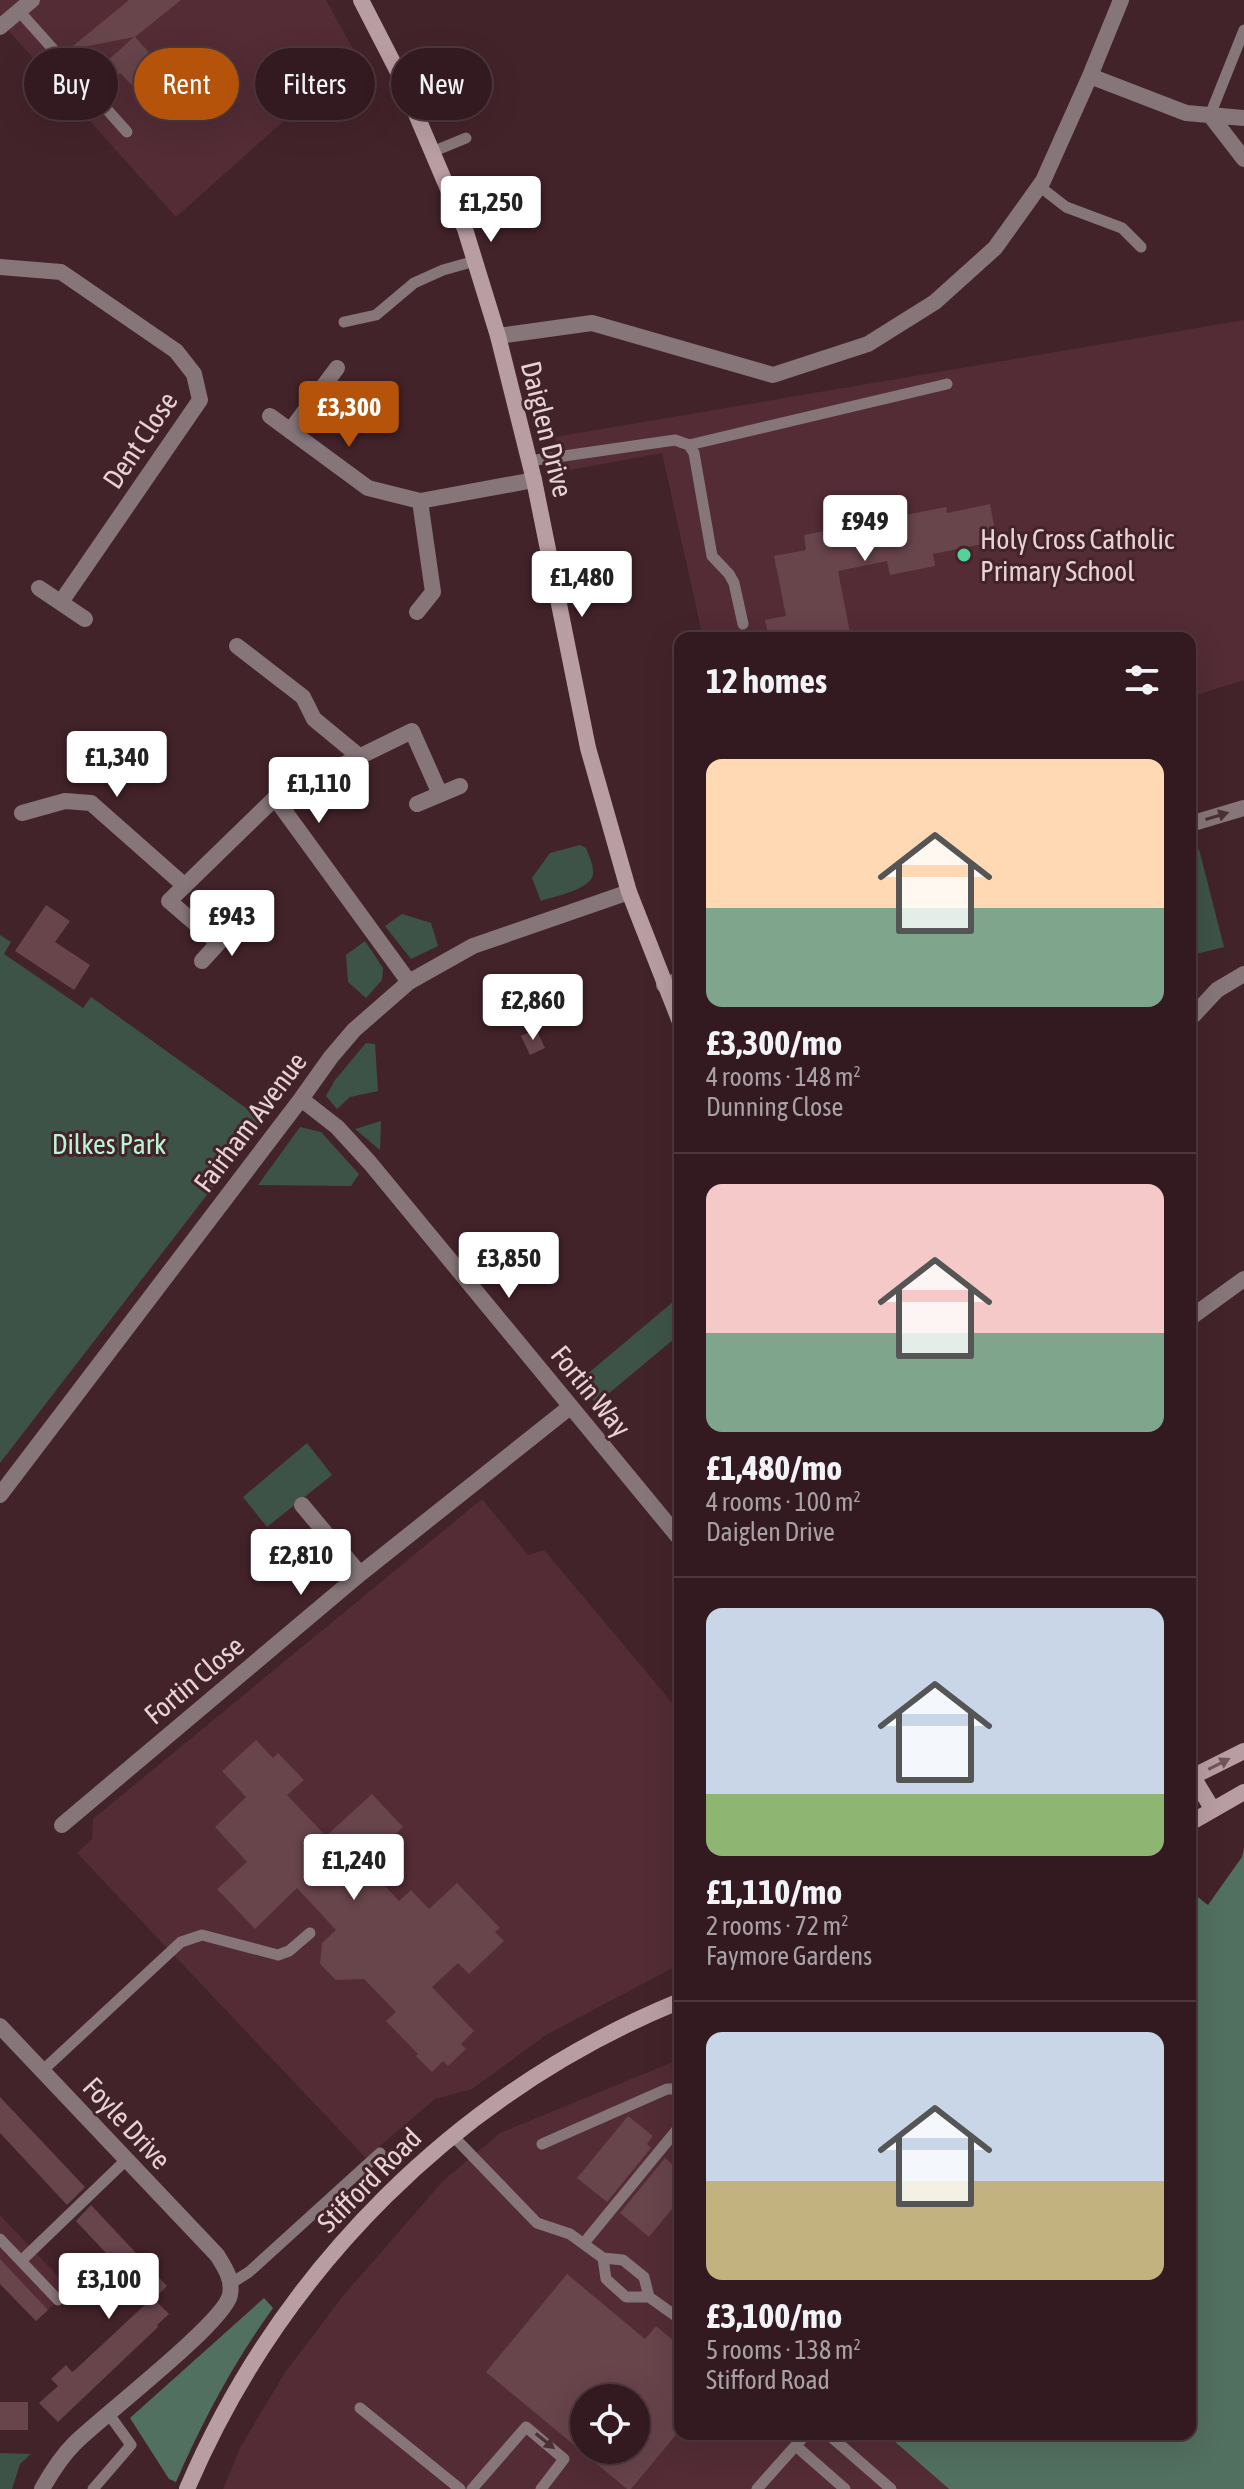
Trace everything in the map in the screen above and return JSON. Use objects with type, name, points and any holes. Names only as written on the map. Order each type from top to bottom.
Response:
[{"type":"street","name":"Daiglen Drive","points":[[361,0],[399,74],[465,229],[498,336],[534,480],[588,748],[629,892],[672,982]]},
{"type":"street","points":[[498,336],[592,323],[773,375],[868,344],[935,302],[995,248],[1039,186],[1121,0]]},
{"type":"street","points":[[1,25],[26,5]]},
{"type":"street","points":[[1090,76],[1186,113],[1244,118]]},
{"type":"street","points":[[1210,115],[1244,159]]},
{"type":"street","name":"Dent Close","points":[[0,267],[61,272],[176,351],[194,374],[200,400],[61,602]]},
{"type":"street","points":[[290,431],[337,368]]},
{"type":"street","points":[[270,416],[368,488],[420,501],[534,480]]},
{"type":"street","points":[[417,612],[433,592],[420,501]]},
{"type":"street","points":[[39,588],[85,619]]},
{"type":"street","points":[[237,646],[303,697],[314,719],[360,757]]},
{"type":"street","points":[[218,943],[169,901],[275,798],[412,731],[440,794]]},
{"type":"street","points":[[417,804],[460,786]]},
{"type":"street","points":[[275,798],[409,982]]},
{"type":"street","points":[[22,813],[65,801],[91,803],[185,886]]},
{"type":"street","points":[[1196,822],[1244,808]]},
{"type":"street","name":"Fairham Avenue","points":[[0,1495],[354,1030],[409,982],[473,946],[629,892]]},
{"type":"street","points":[[202,961],[232,928]]},
{"type":"street","points":[[1196,1013],[1217,990],[1244,974]]},
{"type":"street","name":"Fortin Way","points":[[301,1099],[337,1127],[370,1163],[674,1532]]},
{"type":"street","points":[[1196,1314],[1244,1279]]},
{"type":"street","name":"Fortin Close","points":[[62,1825],[360,1574],[570,1407]]},
{"type":"street","points":[[302,1505],[360,1574]]},
{"type":"street","points":[[1196,1774],[1244,1751]]},
{"type":"street","points":[[1196,1784],[1213,1810]]},
{"type":"street","points":[[1196,1820],[1244,1792]]},
{"type":"street","name":"Stifford Road","points":[[187,2489],[227,2404],[259,2352],[297,2296],[388,2192],[453,2136],[557,2063],[602,2037],[674,2004]]},
{"type":"street","name":"Foyle Drive","points":[[0,2026],[217,2255],[229,2273],[230,2284]]},
{"type":"street","points":[[42,2489],[71,2447],[206,2328],[230,2298],[230,2284]]},
{"type":"lane","points":[[26,5],[127,132]]},
{"type":"lane","points":[[1210,115],[1244,30]]},
{"type":"lane","points":[[432,152],[466,138]]},
{"type":"lane","points":[[1039,186],[1066,207],[1122,228],[1141,247]]},
{"type":"lane","points":[[344,322],[376,315],[414,283],[475,261]]},
{"type":"lane","points":[[529,461],[675,440],[689,445],[947,384]]},
{"type":"lane","points":[[689,445],[694,453],[712,556],[734,583],[743,624]]},
{"type":"lane","points":[[42,2071],[181,1942],[202,1935],[278,1955],[289,1951],[310,1933]]},
{"type":"lane","points":[[542,2144],[667,2089],[674,2089]]},
{"type":"lane","points":[[584,2243],[674,2133]]},
{"type":"lane","points":[[453,2136],[537,2223],[570,2234],[603,2258],[623,2260],[644,2277],[649,2297]]},
{"type":"lane","points":[[230,2284],[249,2272],[380,2153]]},
{"type":"lane","points":[[21,2261],[126,2160]]},
{"type":"lane","points":[[0,2239],[58,2300]]},
{"type":"lane","points":[[603,2258],[606,2279],[626,2297],[649,2297],[674,2315]]},
{"type":"lane","points":[[360,2408],[460,2489]]},
{"type":"lane","points":[[93,2489],[131,2445],[108,2413]]},
{"type":"lane","points":[[472,2489],[526,2427],[564,2459],[541,2489]]},
{"type":"lane","points":[[757,2489],[801,2440]]},
{"type":"lane","points":[[835,2440],[891,2489]]},
{"type":"lane","points":[[796,2446],[845,2489]]},
{"type":"shaded area","points":[[0,0],[326,0],[353,48],[255,48],[255,120],[285,120],[176,217],[89,120],[118,120],[118,48],[24,48],[0,21]]},
{"type":"shaded area","name":"Holy Cross Catholic Primary School","points":[[1244,320],[1244,680],[1196,695],[1196,632],[702,632],[662,453],[564,471],[555,437]]},
{"type":"shaded area","points":[[482,1499],[528,1555],[544,1550],[674,1705],[674,1967],[546,2035],[472,2089],[435,2099],[366,2158],[77,1853],[92,1839],[93,1819]]},
{"type":"shaded area","points":[[674,2061],[674,2440],[893,2440],[949,2489],[223,2489],[241,2446],[284,2374],[343,2296],[443,2181],[500,2133]]},
{"type":"shaded area","points":[[0,2215],[70,2289],[36,2321],[0,2284]]},
{"type":"green space","points":[[580,845],[586,848],[591,861],[591,880],[579,888],[541,901],[532,878],[550,853]]},
{"type":"green space","points":[[1199,849],[1224,947],[1196,954],[1196,850]]},
{"type":"green space","points":[[402,914],[431,923],[438,946],[411,959],[385,926]]},
{"type":"green space","name":"Dilkes Park","points":[[0,935],[11,942],[4,954],[83,1008],[91,997],[264,1121],[0,1463]]},
{"type":"green space","points":[[365,941],[383,968],[382,980],[366,998],[348,982],[346,955]]},
{"type":"green space","points":[[366,1043],[375,1044],[378,1091],[350,1097],[337,1109],[326,1096],[335,1080]]},
{"type":"green space","points":[[381,1121],[380,1150],[355,1129]]},
{"type":"green space","points":[[300,1127],[321,1132],[359,1174],[351,1186],[258,1185]]},
{"type":"green space","points":[[674,1301],[674,1339],[596,1404],[579,1381]]},
{"type":"green space","points":[[307,1443],[332,1475],[267,1527],[243,1497]]},
{"type":"green space","points":[[1244,1848],[1244,2489],[949,2489],[893,2440],[1196,2440],[1196,1896],[1208,1905],[1242,1857]]},
{"type":"green space","points":[[264,2298],[273,2308],[220,2392],[176,2482],[169,2479],[130,2418]]},
{"type":"green space","points":[[0,2453],[31,2454],[20,2464],[12,2489],[0,2489]]},
{"type":"building","points":[[129,0],[181,0],[135,37],[145,48],[134,48],[134,88],[120,73],[118,75],[118,51],[134,37],[70,48]]},
{"type":"building","points":[[990,504],[997,541],[933,554],[935,566],[890,575],[887,561],[838,571],[850,632],[768,632],[765,620],[786,616],[774,556],[806,550],[804,535],[946,507],[947,513]]},
{"type":"building","points":[[46,905],[70,921],[55,942],[90,965],[74,990],[15,951]]},
{"type":"building","points":[[536,1029],[545,1048],[530,1055],[521,1036]]},
{"type":"building","points":[[256,1740],[273,1758],[278,1753],[304,1780],[287,1795],[326,1836],[372,1794],[403,1827],[364,1863],[399,1901],[411,1890],[429,1909],[457,1883],[500,1928],[495,1932],[504,1941],[469,1974],[458,1963],[432,1987],[474,2031],[461,2044],[466,2049],[448,2066],[443,2061],[432,2072],[416,2056],[418,2054],[386,2021],[396,2012],[364,1979],[336,1980],[320,1964],[322,1943],[336,1930],[297,1888],[255,1929],[217,1889],[247,1862],[215,1827],[246,1797],[222,1771]]},
{"type":"building","points":[[0,2097],[85,2187],[67,2205],[0,2133]]},
{"type":"building","points":[[628,2116],[653,2136],[647,2144],[651,2148],[607,2202],[577,2178]]},
{"type":"building","points":[[665,2158],[674,2166],[674,2206],[649,2237],[620,2213]]},
{"type":"building","points":[[91,2205],[167,2286],[154,2299],[169,2314],[58,2422],[39,2403],[58,2386],[51,2379],[66,2365],[72,2372],[76,2369],[150,2300],[76,2221]]},
{"type":"building","points":[[0,2259],[48,2310],[36,2321],[0,2284]]},
{"type":"building","points":[[567,2274],[645,2339],[656,2326],[674,2341],[674,2437],[631,2489],[597,2464],[650,2464],[650,2384],[570,2384],[570,2442],[486,2372]]},
{"type":"building","points":[[0,2402],[28,2402],[28,2430],[0,2430]]},
{"type":"place","name":"Holy Cross Catholic Primary School","points":[[964,555]]}]
